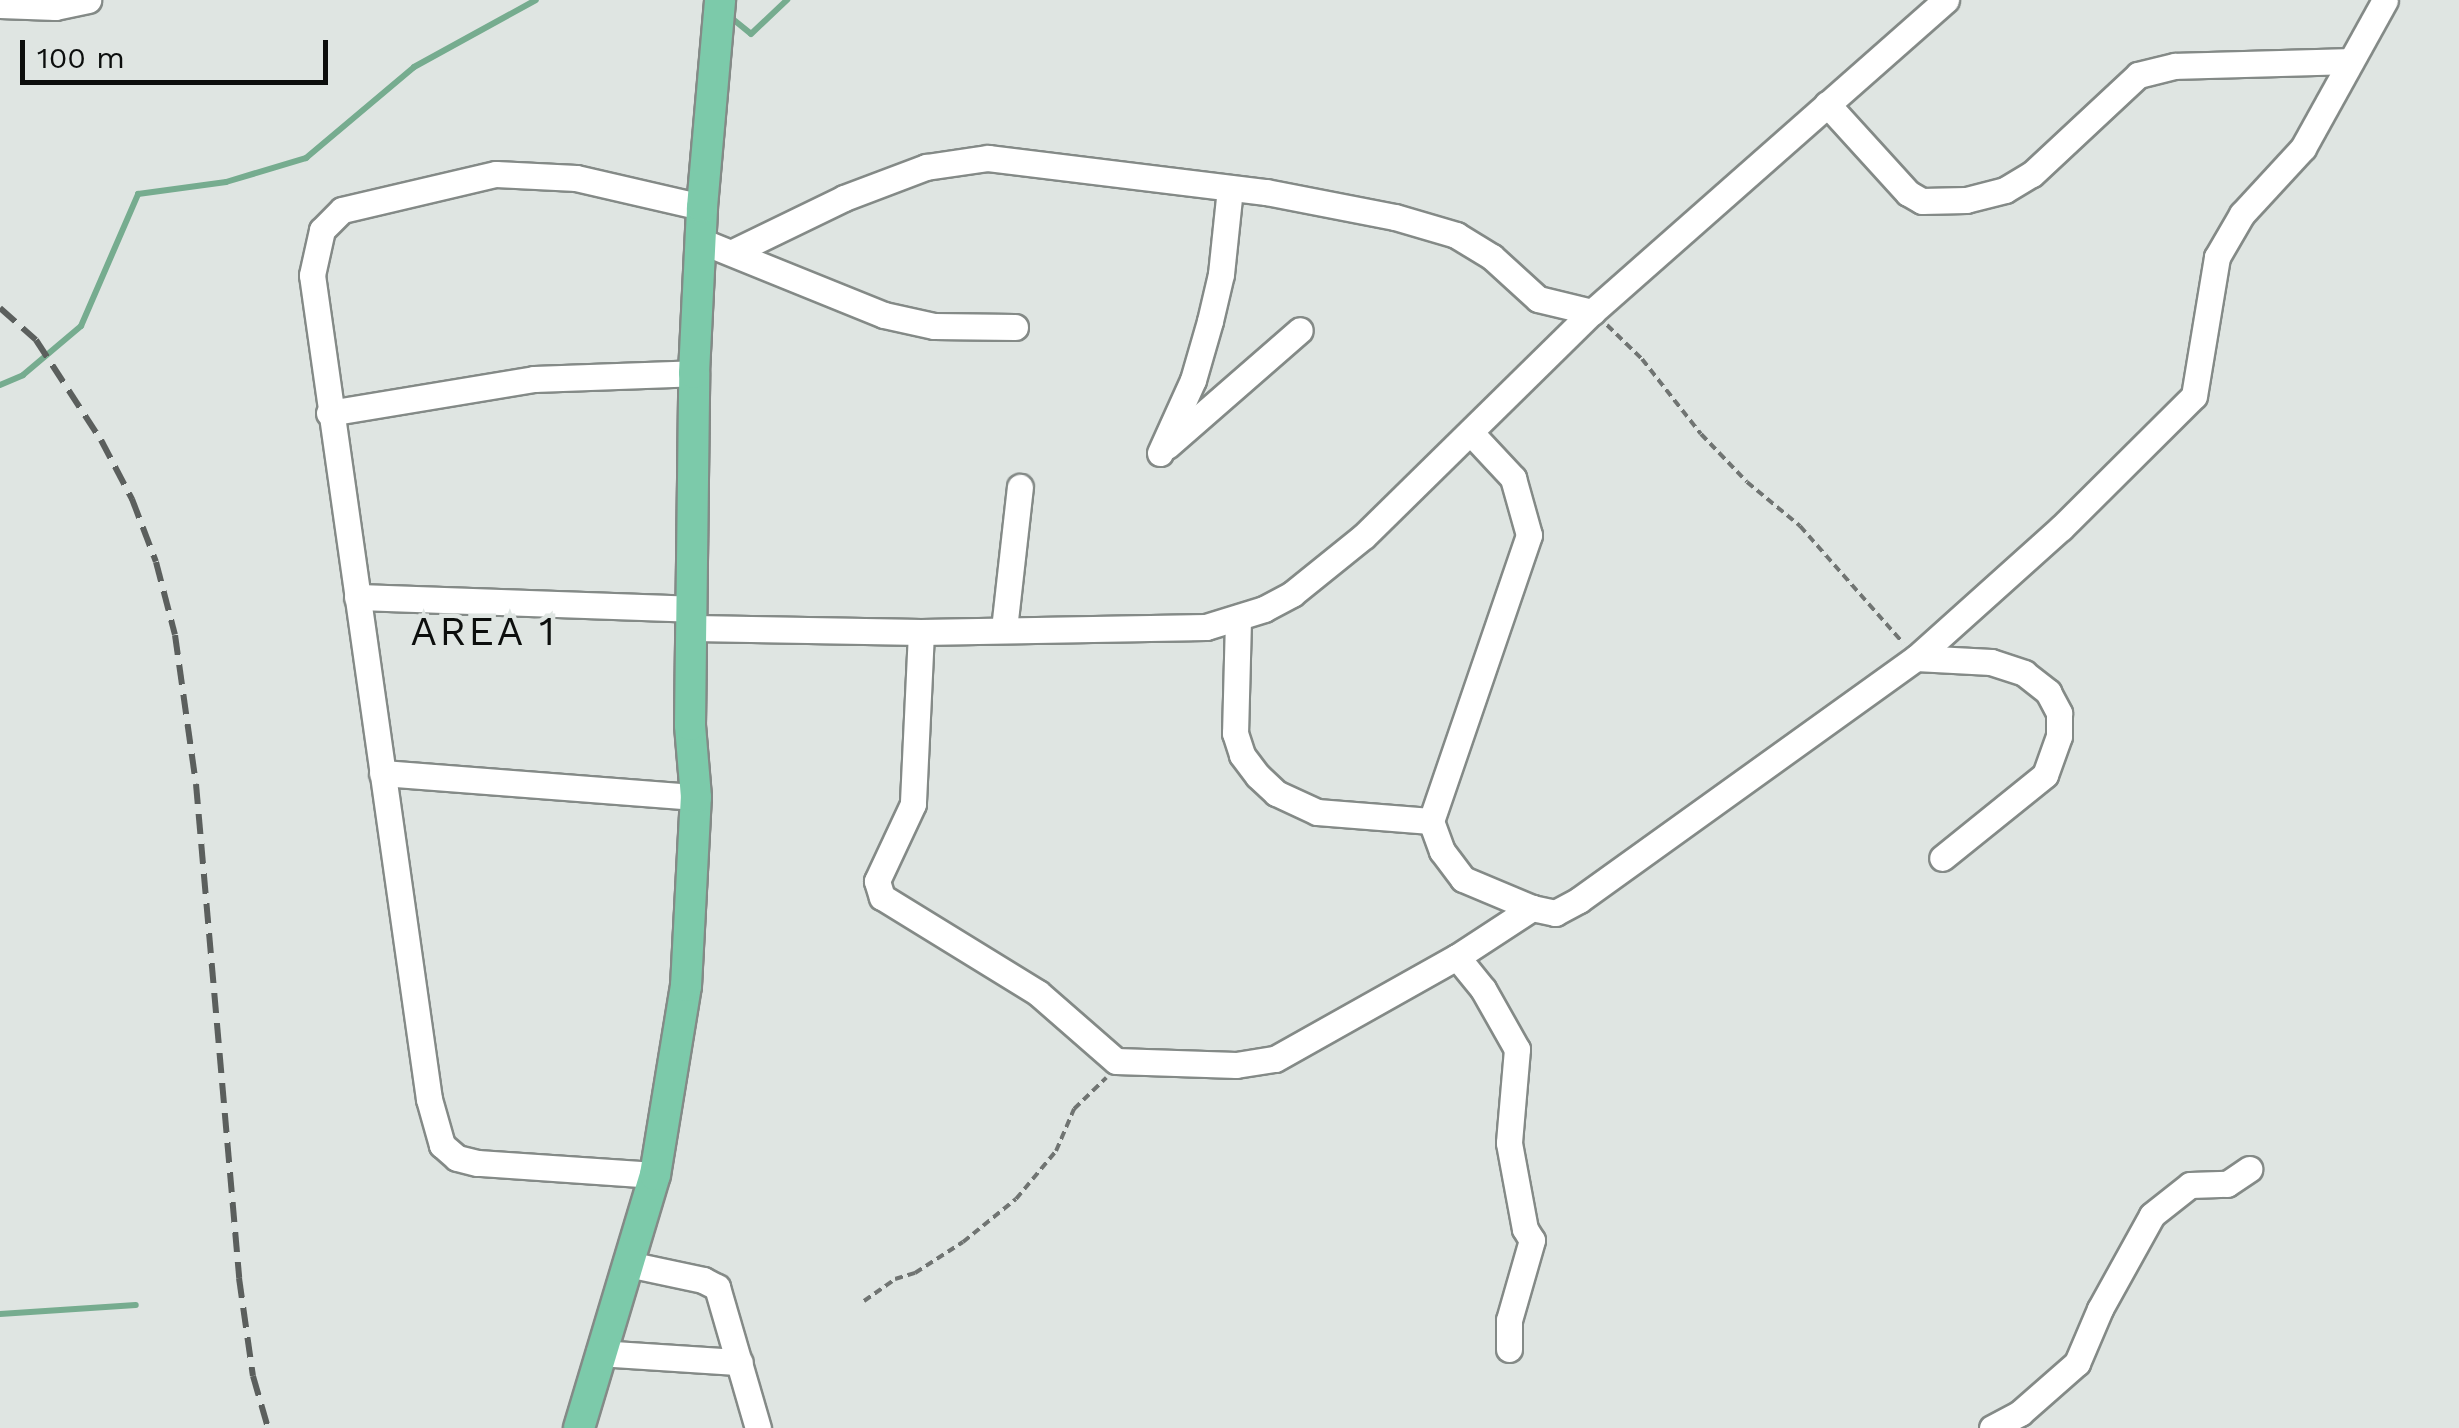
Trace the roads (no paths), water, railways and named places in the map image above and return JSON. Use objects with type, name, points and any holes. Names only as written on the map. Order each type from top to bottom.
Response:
[{"type":"main road","points":[[578,1428],[656,1175],[686,986],[696,796],[690,726],[694,373],[702,207],[720,0]]},
{"type":"street","points":[[0,5],[55,7],[88,0]]},
{"type":"street","points":[[357,597],[921,632],[1206,627],[1238,620],[1292,594],[1364,536],[1592,312],[1946,0]]},
{"type":"street","points":[[1471,434],[1514,478],[1528,535],[1431,821],[1442,851],[1463,878],[1532,908],[1555,913],[1579,900],[1916,658],[2061,528],[2194,396],[2217,257],[2242,214],[2303,148],[2384,0]]},
{"type":"street","points":[[1827,104],[1908,193],[1922,201],[1966,200],[2004,190],[2032,174],[2138,75],[2174,66],[2349,60]]},
{"type":"street","points":[[735,252],[844,198],[951,160],[1027,160],[1230,188],[1395,217],[1456,235],[1492,258],[1538,299],[1592,312]]},
{"type":"street","points":[[656,1175],[477,1163],[458,1158],[442,1145],[430,1099],[328,413],[312,275],[322,230],[342,210],[496,174],[538,172],[702,207]]},
{"type":"street","points":[[1230,188],[1221,274],[1210,321],[1193,380],[1160,453],[1300,330]]},
{"type":"street","points":[[701,241],[884,315],[934,326],[1015,326]]},
{"type":"street","points":[[328,413],[534,379],[694,373]]},
{"type":"street","points":[[1004,629],[1020,487]]},
{"type":"street","points":[[1238,620],[1235,732],[1242,755],[1258,776],[1276,793],[1317,812],[1431,821]]},
{"type":"street","points":[[921,632],[913,804],[877,881],[882,897],[1038,993],[1116,1061],[1257,1064],[1314,1038],[1457,957],[1532,908]]},
{"type":"street","points":[[1916,658],[1991,662],[2024,672],[2048,692],[2059,713],[2060,736],[2046,776],[1942,858]]},
{"type":"street","points":[[382,773],[696,796]]},
{"type":"street","points":[[1457,957],[1483,989],[1517,1049],[1509,1143],[1524,1230],[1532,1240],[1509,1320],[1509,1348]]},
{"type":"street","points":[[1992,1428],[2020,1413],[2077,1364],[2100,1309],[2152,1216],[2190,1186],[2227,1184],[2249,1168]]},
{"type":"street","points":[[628,1264],[703,1280],[717,1287],[758,1428]]},
{"type":"street","points":[[600,1352],[740,1362]]},
{"type":"waterway","points":[[0,385],[23,375],[81,326],[138,194],[226,182],[306,158],[414,67],[536,0]]},
{"type":"waterway","points":[[729,16],[751,34],[787,0]]},
{"type":"waterway","points":[[0,1314],[136,1305]]},
{"type":"railway","points":[[0,308],[36,340],[101,440],[132,499],[156,562],[175,635],[196,784],[239,1278],[253,1376],[268,1428]]},
{"type":"district","name":"AREA 1","points":[[484,632]]}]
